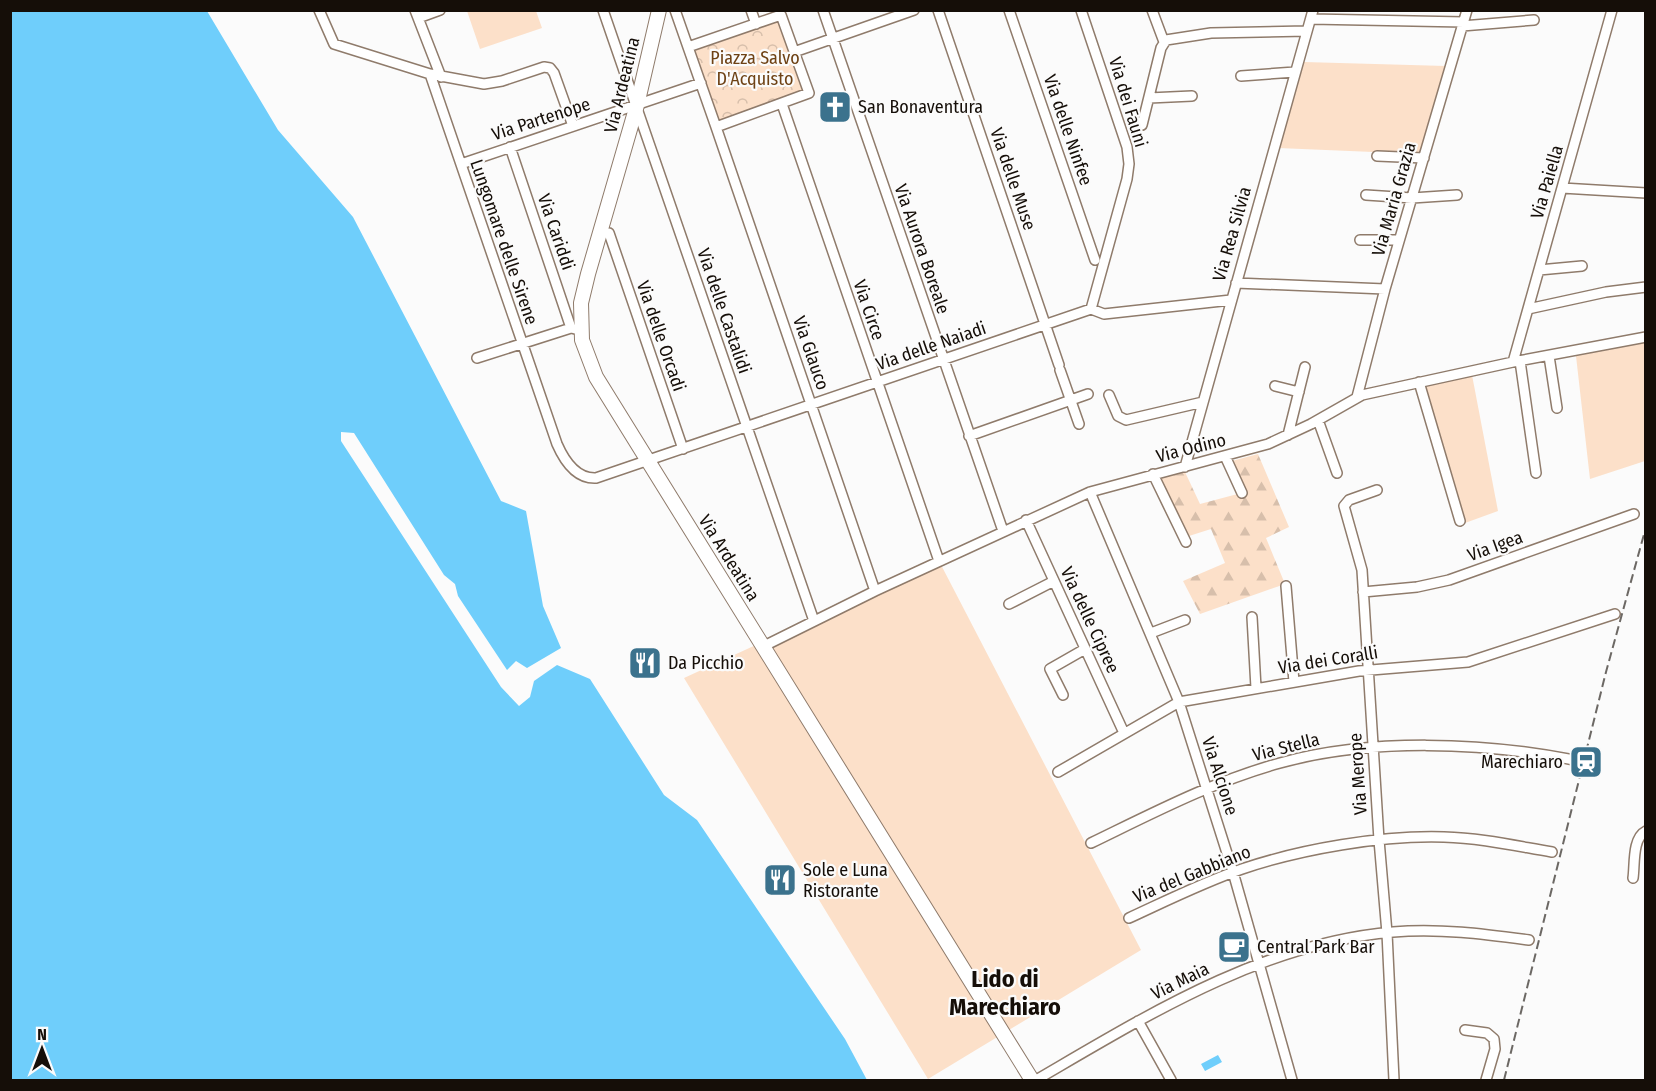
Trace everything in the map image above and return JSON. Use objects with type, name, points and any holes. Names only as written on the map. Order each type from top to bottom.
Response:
[{"type":"main road","name":"Via Ardeatina","points":[[659,10],[636,105],[588,274],[576,329],[593,371],[762,647],[1034,1080]]},
{"type":"street","points":[[319,10],[334,44],[441,77],[484,84],[502,81],[542,68],[550,68],[554,73],[573,126]]},
{"type":"street","points":[[440,10],[416,14],[441,77]]},
{"type":"street","name":"Via delle Castalidi","points":[[603,10],[814,621]]},
{"type":"street","points":[[675,10],[716,127],[809,93],[781,15],[688,47]]},
{"type":"street","points":[[751,10],[756,24]]},
{"type":"street","name":"Via Aurora Boreale","points":[[823,10],[942,360],[1003,531]]},
{"type":"street","points":[[794,52],[915,10]]},
{"type":"street","name":"Via delle Muse","points":[[938,10],[1079,423]]},
{"type":"street","name":"Via delle Ninfee","points":[[1009,10],[1095,260]]},
{"type":"street","name":"Via dei Fauni","points":[[1081,10],[1129,159],[1128,177],[1091,309]]},
{"type":"street","points":[[1142,125],[1164,42],[1152,10]]},
{"type":"street","name":"Via Maria Grazia","points":[[1358,397],[1385,289],[1467,10]]},
{"type":"street","name":"Via Paiella","points":[[1516,362],[1528,309],[1612,10]]},
{"type":"street","points":[[1312,15],[1463,24],[1534,20]]},
{"type":"street","name":"Via Rea Silvia","points":[[1185,467],[1312,15]]},
{"type":"street","points":[[1164,42],[1171,38],[1204,33],[1307,31]]},
{"type":"street","points":[[1241,76],[1296,72]]},
{"type":"street","name":"Lungomare delle Sirene","points":[[430,74],[559,449],[576,472],[586,478],[596,478],[648,460]]},
{"type":"street","name":"Via Partenope","points":[[461,164],[701,83]]},
{"type":"street","points":[[1149,99],[1192,96]]},
{"type":"street","name":"Via Circe","points":[[782,104],[939,561]]},
{"type":"street","name":"Via Glauco","points":[[716,127],[875,591]]},
{"type":"street","name":"Via Cariddi","points":[[510,147],[576,329]]},
{"type":"street","points":[[1377,156],[1424,158]]},
{"type":"street","points":[[1562,188],[1646,193]]},
{"type":"street","points":[[1366,195],[1412,198],[1457,195]]},
{"type":"street","name":"Via delle Orcadi","points":[[609,233],[683,449]]},
{"type":"street","points":[[1360,240],[1399,240]]},
{"type":"street","points":[[1539,270],[1582,266]]},
{"type":"street","points":[[1236,283],[1385,289]]},
{"type":"street","points":[[1528,309],[1606,292],[1646,287]]},
{"type":"street","name":"Via delle Naiadi","points":[[648,460],[1091,309],[1104,314],[1231,300]]},
{"type":"street","points":[[477,358],[576,329]]},
{"type":"street","name":"Via Odino","points":[[762,647],[875,591],[1090,492],[1268,444],[1318,420],[1358,397],[1419,382],[1646,337]]},
{"type":"street","points":[[1549,356],[1557,408]]},
{"type":"street","points":[[1516,362],[1536,472]]},
{"type":"street","points":[[1288,435],[1305,367]]},
{"type":"street","points":[[1419,382],[1460,521]]},
{"type":"street","points":[[1275,386],[1299,392]]},
{"type":"street","points":[[969,436],[1088,394]]},
{"type":"street","points":[[1109,395],[1118,416],[1126,420],[1203,402]]},
{"type":"street","points":[[1318,420],[1337,473]]},
{"type":"street","points":[[1225,456],[1242,493]]},
{"type":"street","name":"Via Odino","points":[[1153,474],[1186,542]]},
{"type":"street","name":"Via Merope","points":[[1377,490],[1349,500],[1344,506],[1360,558],[1363,592],[1387,933],[1394,1080]]},
{"type":"street","name":"Via Alcione","points":[[1090,492],[1179,702],[1208,788],[1292,1080]]},
{"type":"street","name":"Via Igea","points":[[1363,592],[1417,587],[1449,580],[1634,514]]},
{"type":"street","name":"Via delle Cipree","points":[[1026,520],[1124,733]]},
{"type":"street","points":[[1009,604],[1054,581]]},
{"type":"street","points":[[1286,586],[1294,682]]},
{"type":"street","name":"Via dei Coralli","points":[[1058,772],[1179,702],[1368,670],[1468,662],[1615,614]]},
{"type":"street","points":[[1252,617],[1256,688]]},
{"type":"street","points":[[1151,633],[1185,620]]},
{"type":"street","points":[[1064,695],[1050,669],[1085,649]]},
{"type":"street","name":"Via Stella","points":[[1091,843],[1208,788],[1286,762],[1373,748],[1482,748],[1574,760]]},
{"type":"street","points":[[1634,878],[1638,839],[1641,833],[1646,831]]},
{"type":"street","name":"Via del Gabbiano","points":[[1129,918],[1233,872],[1285,857],[1379,840],[1446,837],[1552,852]]},
{"type":"street","name":"Via Maia","points":[[1034,1080],[1202,988],[1260,964],[1322,945],[1387,933],[1454,932],[1529,940]]},
{"type":"street","points":[[1138,1021],[1171,1080]]},
{"type":"street","points":[[1465,1030],[1487,1033],[1494,1039],[1495,1048],[1486,1080]]},
{"type":"green space","points":[[467,11],[536,11],[542,28],[480,49]]},
{"type":"green space","name":"Piazza Salvo D'Acquisto","points":[[781,15],[809,93],[716,127],[688,47]]},
{"type":"green space","points":[[1304,62],[1446,66],[1421,154],[1278,148]]},
{"type":"green space","points":[[1645,342],[1645,461],[1590,479],[1576,356]]},
{"type":"green space","points":[[1472,375],[1498,511],[1465,523],[1425,386]]},
{"type":"green space","points":[[1258,454],[1289,527],[1266,538],[1285,584],[1200,614],[1183,581],[1225,563],[1211,529],[1189,536],[1159,478],[1185,472],[1200,504],[1245,492],[1232,461]]},
{"type":"green space","points":[[939,561],[1141,950],[928,1079],[684,678]]},
{"type":"water","points":[[10,11],[207,11],[278,130],[353,217],[501,501],[526,511],[543,606],[561,648],[527,668],[516,661],[507,670],[458,596],[455,584],[444,575],[354,433],[341,432],[341,441],[501,687],[519,706],[530,697],[534,681],[557,665],[590,679],[664,795],[697,820],[845,1039],[867,1080],[11,1080]]},
{"type":"water","points":[[1218,1055],[1222,1062],[1205,1071],[1201,1064]]},
{"type":"railway","points":[[1504,1080],[1606,672],[1646,527]]},
{"type":"place","name":"San Bonaventura","points":[[835,107]]},
{"type":"place","name":"Da Picchio","points":[[645,663]]},
{"type":"place","name":"Marechiaro","points":[[1586,762]]},
{"type":"place","name":"Sole e Luna Ristorante","points":[[780,880]]},
{"type":"place","name":"Central Park Bar","points":[[1234,947]]},
{"type":"district","name":"Lido di Marechiaro","points":[[1005,993]]}]
